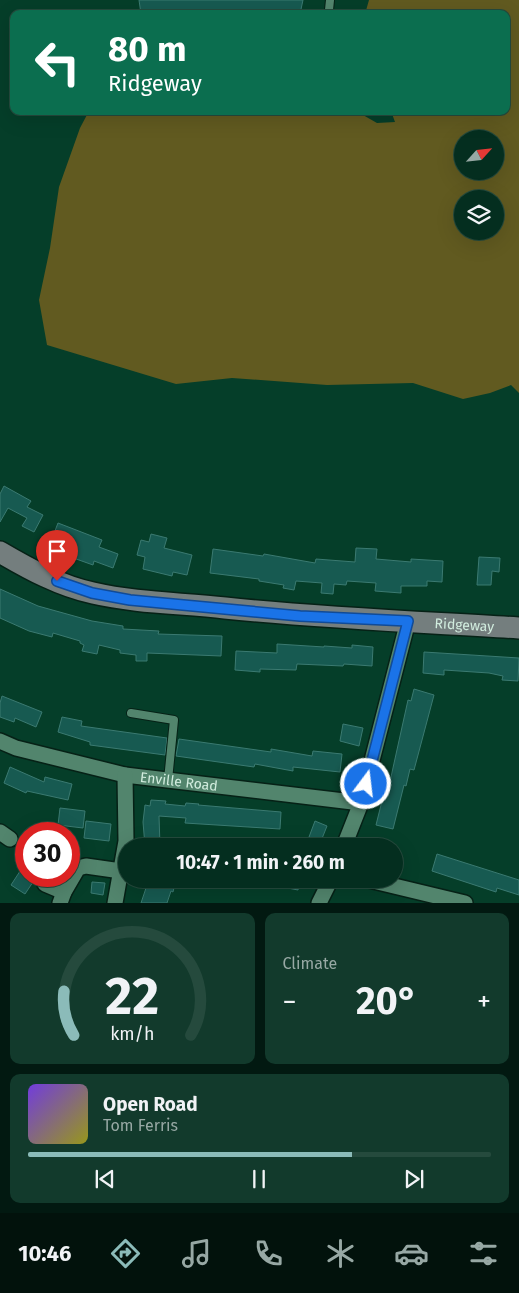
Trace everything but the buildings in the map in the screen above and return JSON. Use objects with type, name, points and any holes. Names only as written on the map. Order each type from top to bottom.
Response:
[{"type":"street","name":"Ridgeway","points":[[0,552],[57,581],[92,593],[130,600],[300,616],[519,628]]},
{"type":"street","points":[[347,838],[361,802],[408,621]]},
{"type":"street","name":"Enville Road","points":[[0,740],[16,748],[125,775],[361,802]]},
{"type":"street","points":[[125,775],[126,838]]},
{"type":"street","points":[[49,887],[62,897],[78,868],[118,862]]},
{"type":"street","points":[[115,903],[118,887]]},
{"type":"street","points":[[319,903],[326,888]]},
{"type":"street","points":[[403,888],[465,903]]},
{"type":"lane","points":[[329,10],[330,0]]},
{"type":"lane","points":[[131,713],[174,720],[168,780]]},
{"type":"shaded area","points":[[369,0],[519,0],[519,393],[511,385],[490,393],[463,399],[413,383],[327,385],[232,378],[176,384],[47,345],[39,300],[50,248],[59,187],[80,128],[87,115],[363,115],[377,123],[395,122],[392,115],[510,115],[510,10],[366,10]]},
{"type":"route","points":[[57,581],[92,593],[130,600],[190,604],[300,616],[408,621],[366,784]]}]
